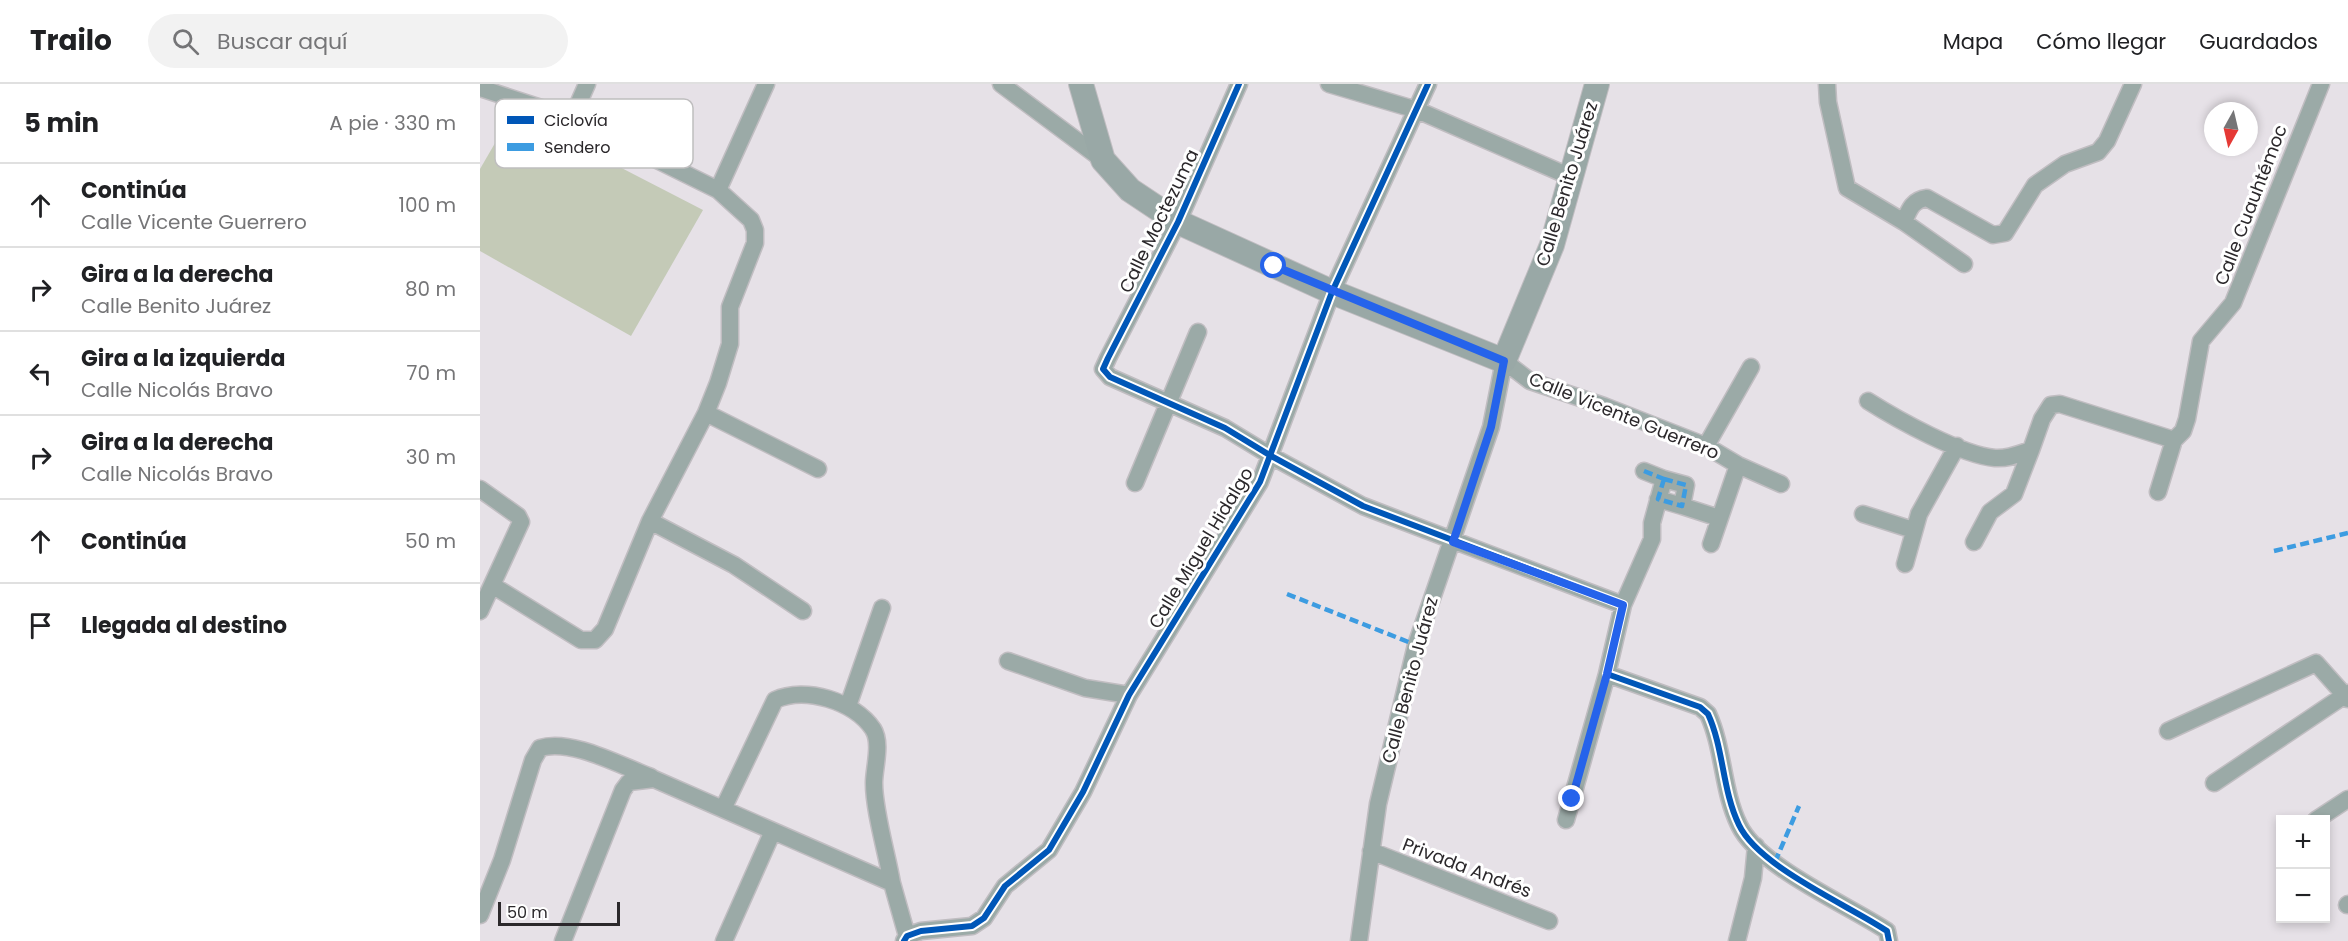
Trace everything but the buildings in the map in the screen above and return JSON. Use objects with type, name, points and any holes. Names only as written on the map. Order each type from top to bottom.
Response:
[{"type":"street","points":[[581,99],[588,84]]},
{"type":"street","points":[[718,190],[766,84]]},
{"type":"street","points":[[1001,84],[1103,160]]},
{"type":"street","name":"Calle Vicente Guerrero","points":[[1081,84],[1103,160],[1130,190],[1178,222],[1332,292],[1504,361],[1530,381],[1604,406],[1706,446],[1738,465],[1781,484]]},
{"type":"street","name":"Calle Moctezuma","points":[[1167,403],[1110,377],[1104,369],[1178,222],[1239,84]]},
{"type":"street","points":[[1329,84],[1416,110],[1571,177]]},
{"type":"street","name":"Calle Miguel Hidalgo","points":[[963,941],[972,926],[984,918],[1005,886],[1049,850],[1083,792],[1129,694],[1250,500],[1271,456],[1332,292],[1428,84]]},
{"type":"street","name":"Calle Benito Juárez","points":[[1359,941],[1378,804],[1416,645],[1491,427],[1504,361],[1552,245],[1597,84]]},
{"type":"street","points":[[1827,84],[1828,102],[1847,188],[1904,222],[1964,264]]},
{"type":"street","points":[[1904,222],[1912,204],[1919,199],[1927,198],[1994,235],[2006,233],[2035,185],[2065,164],[2098,152],[2120,116],[2133,84]]},
{"type":"street","name":"Calle Cuauhtémoc","points":[[2158,492],[2174,440],[2183,431],[2187,419],[2201,341],[2237,296],[2264,221],[2320,84]]},
{"type":"street","points":[[483,88],[516,99]]},
{"type":"street","points":[[492,585],[581,640],[595,640],[605,630],[650,521],[706,413],[728,350],[733,299],[755,243],[755,230],[751,220],[718,190],[673,168]]},
{"type":"street","points":[[1135,483],[1198,332]]},
{"type":"street","points":[[1706,446],[1750,367]]},
{"type":"street","points":[[1868,401],[1893,417],[1957,446],[1994,458],[2012,457],[2031,450]]},
{"type":"street","points":[[1167,403],[1225,428],[1363,506],[1623,605]]},
{"type":"street","points":[[1974,542],[1990,512],[2014,494],[2051,405],[2060,404],[2174,440]]},
{"type":"street","points":[[706,413],[818,468]]},
{"type":"street","points":[[1905,564],[1919,513],[1957,446]]},
{"type":"street","points":[[1711,544],[1738,465]]},
{"type":"street","points":[[1644,471],[1686,485],[1682,506]]},
{"type":"street","points":[[1566,820],[1607,674],[1623,605],[1652,539],[1652,523],[1664,479]]},
{"type":"street","points":[[480,489],[518,516],[521,522],[480,611]]},
{"type":"street","points":[[1658,499],[1719,518]]},
{"type":"street","points":[[1863,514],[1913,530]]},
{"type":"street","points":[[650,521],[734,565],[803,611]]},
{"type":"street","points":[[848,706],[882,608]]},
{"type":"street","points":[[1008,661],[1085,688],[1129,694]]},
{"type":"street","points":[[2168,731],[2316,663],[2347,696],[2214,783]]},
{"type":"street","points":[[1607,674],[1700,707],[1708,714],[1739,826],[1756,846],[1823,896],[1887,931],[1889,941]]},
{"type":"street","points":[[723,809],[775,700],[798,693],[848,706],[874,730],[877,748],[874,785],[892,883],[906,938],[921,931],[972,926]]},
{"type":"street","points":[[480,915],[502,860],[533,760],[540,748],[552,744],[574,748],[654,779],[892,883]]},
{"type":"street","points":[[562,941],[623,790],[629,782],[654,779]]},
{"type":"street","points":[[2322,815],[2348,799]]},
{"type":"street","points":[[724,941],[773,831]]},
{"type":"street","points":[[1737,941],[1754,878],[1756,846]]},
{"type":"street","name":"Privada Andrés","points":[[1371,851],[1549,921]]},
{"type":"green space","points":[[495,143],[495,168],[622,168],[703,210],[631,336],[480,251],[480,169]]},
{"type":"marked path","points":[[1644,471],[1664,479]]},
{"type":"marked path","points":[[1664,479],[1686,485],[1682,506],[1658,499],[1664,479]]},
{"type":"marked path","points":[[2274,551],[2348,533]]},
{"type":"marked path","points":[[1287,594],[1416,645]]},
{"type":"marked path","points":[[1775,862],[1799,806]]},
{"type":"cycle path","points":[[1239,84],[1178,222],[1103,369],[1110,377],[1225,428],[1363,506],[1623,605],[1607,674],[1700,707],[1708,714],[1717,741],[1733,812],[1750,841],[1784,870],[1887,931],[1889,941]]},
{"type":"cycle path","points":[[904,941],[907,936],[921,931],[972,926],[984,918],[1005,886],[1049,850],[1083,792],[1129,695],[1260,482],[1332,292],[1428,84]]},
{"type":"route","points":[[1274,266],[1332,292],[1504,361],[1491,427],[1453,542],[1623,605],[1607,674],[1572,799]]}]
